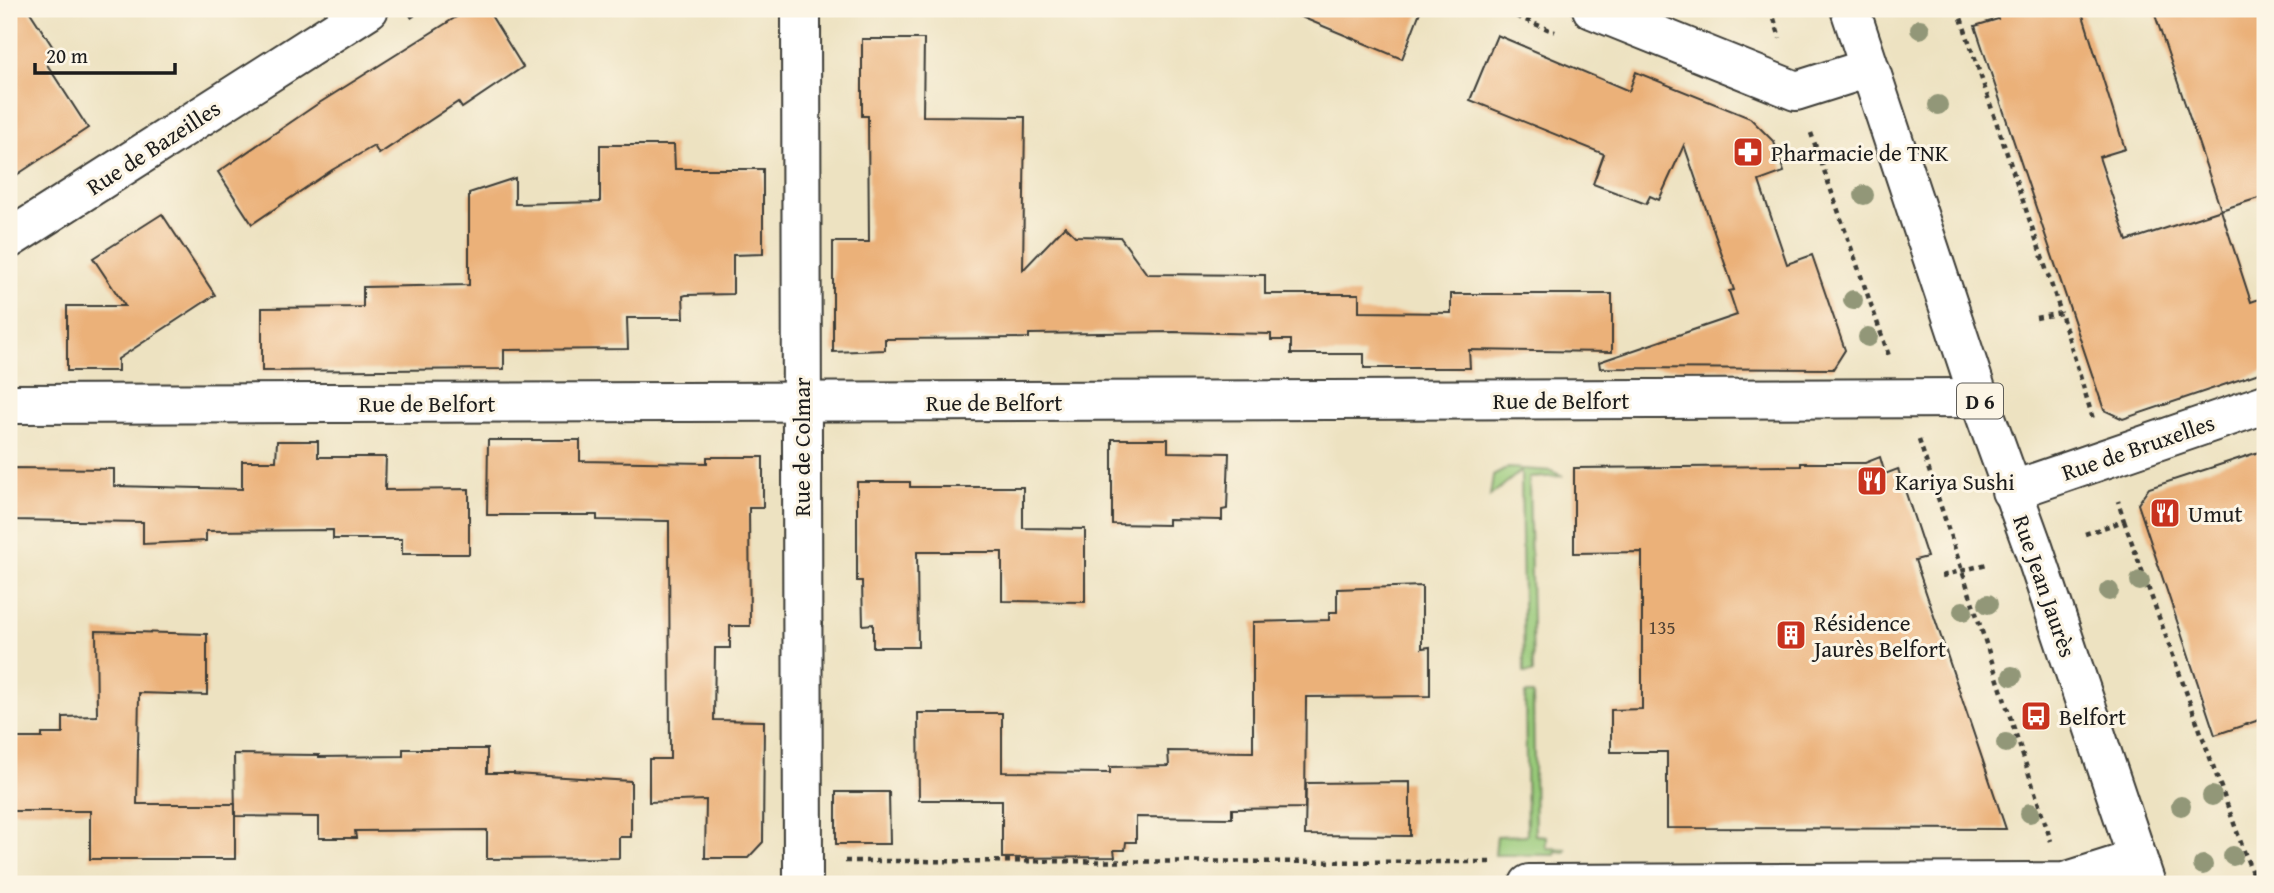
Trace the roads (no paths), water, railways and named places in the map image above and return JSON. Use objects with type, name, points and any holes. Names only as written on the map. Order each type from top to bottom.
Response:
[{"type":"street","name":"Rue de Bazeilles","points":[[9,239],[369,9]]},
{"type":"street","name":"Rue de Colmar","points":[[801,9],[803,884]]},
{"type":"street","points":[[1592,9],[1796,91],[1869,68]]},
{"type":"street","name":"Rue Jean Jaurès","points":[[1850,9],[1979,398],[2119,799],[2141,872]]},
{"type":"street","name":"Rue de Belfort","points":[[9,404],[1979,398]]},
{"type":"street","name":"Rue de Bruxelles","points":[[2011,491],[2265,404]]},
{"type":"street","points":[[1529,884],[2064,882],[2141,872]]},
{"type":"place","name":"Pharmacie de TNK","points":[[1748,152]]},
{"type":"place","name":"Kariya Sushi","points":[[1872,481]]},
{"type":"place","name":"Umut","points":[[2165,513]]},
{"type":"place","name":"Résidence Jaurès Belfort","points":[[1791,635]]},
{"type":"place","name":"Belfort","points":[[2036,716]]}]
